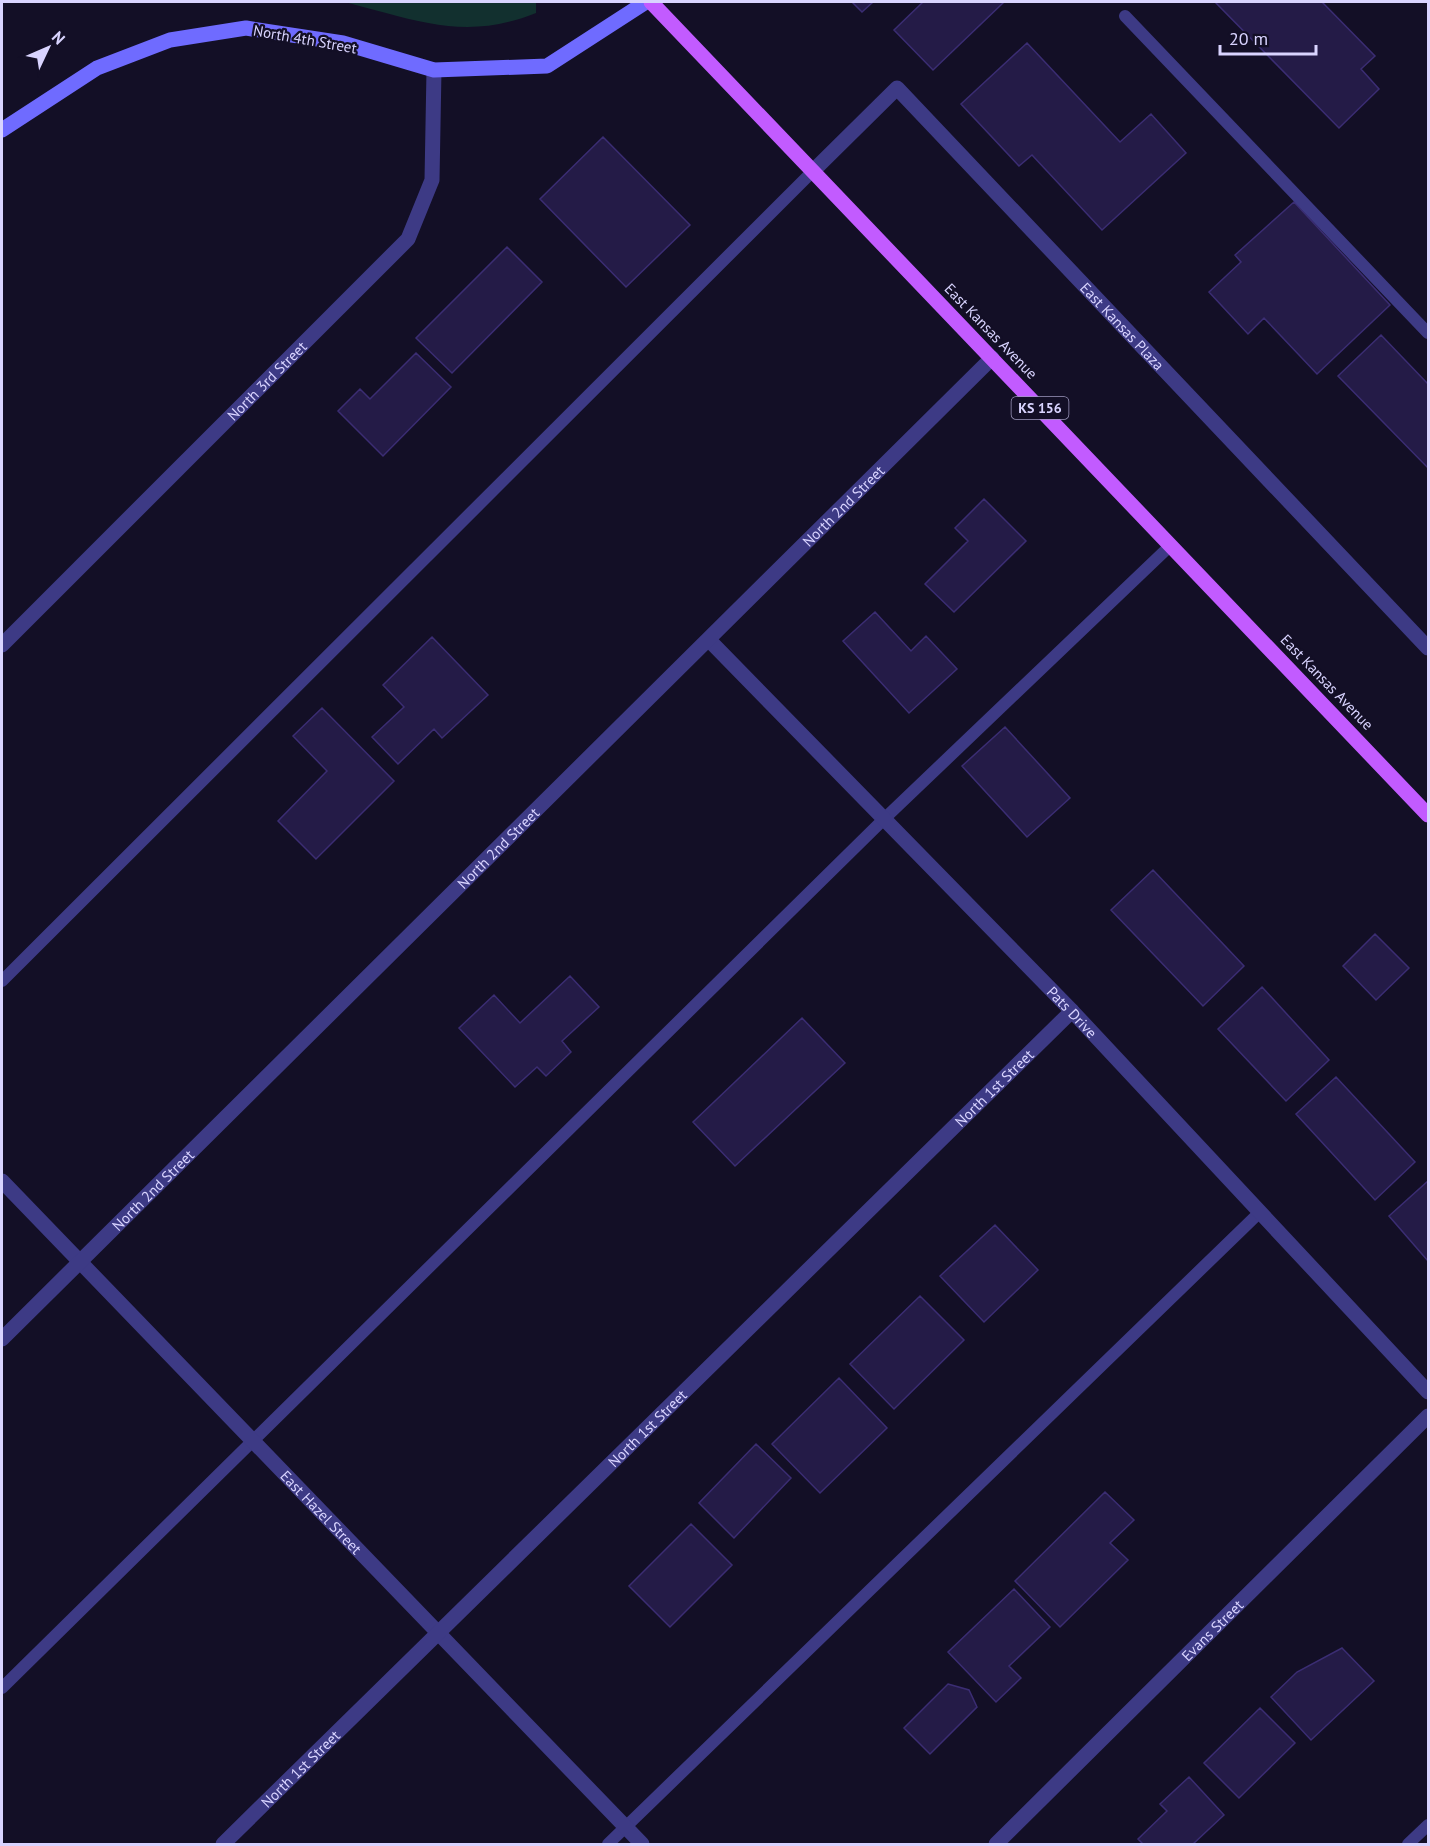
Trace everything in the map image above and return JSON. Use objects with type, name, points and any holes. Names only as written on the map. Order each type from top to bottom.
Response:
[{"type":"main road","name":"North 4th Street","points":[[2,130],[97,68],[170,40],[246,28],[343,43],[434,70],[547,66],[646,2]]},
{"type":"main road","name":"East Kansas Avenue","points":[[651,2],[1428,815]]},
{"type":"street","name":"North 3rd Street","points":[[2,645],[408,239],[432,180],[434,70]]},
{"type":"street","name":"East Kansas Plaza","points":[[813,171],[897,88],[1428,648]]},
{"type":"street","name":"North 2nd Street","points":[[2,1339],[992,358]]},
{"type":"street","name":"Pats Drive","points":[[709,640],[1072,1011],[1428,1392]]},
{"type":"street","name":"North 1st Street","points":[[223,1845],[1072,1011]]},
{"type":"street","name":"East Hazel Street","points":[[2,1181],[78,1263],[642,1845]]},
{"type":"street","name":"Evans Street","points":[[996,1845],[1428,1416]]},
{"type":"lane","points":[[1125,16],[1428,333]]},
{"type":"lane","points":[[2,981],[813,171]]},
{"type":"lane","points":[[2,1688],[884,819],[1171,545]]},
{"type":"lane","points":[[608,1845],[1260,1212]]},
{"type":"lane","points":[[1408,1845],[1428,1825]]},
{"type":"green space","points":[[345,2],[536,2],[536,13],[497,24],[461,27],[406,18]]},
{"type":"building","points":[[852,2],[873,2],[862,12]]},
{"type":"building","points":[[923,2],[1004,2],[933,70],[894,30]]},
{"type":"building","points":[[1215,2],[1322,2],[1375,56],[1361,69],[1379,89],[1339,128]]},
{"type":"building","points":[[1027,43],[1120,142],[1151,114],[1186,153],[1102,230],[1032,155],[1019,166],[961,104]]},
{"type":"building","points":[[603,137],[690,225],[626,287],[540,199]]},
{"type":"building","points":[[1294,202],[1390,305],[1317,374],[1264,318],[1248,334],[1209,292],[1241,262],[1235,255]]},
{"type":"building","points":[[507,247],[542,282],[452,373],[416,338]]},
{"type":"building","points":[[1381,335],[1428,384],[1428,468],[1338,376]]},
{"type":"building","points":[[416,353],[451,387],[383,456],[338,411],[360,389],[370,399]]},
{"type":"building","points":[[984,499],[1026,541],[954,612],[925,584],[968,541],[955,528]]},
{"type":"building","points":[[875,612],[911,651],[926,636],[957,669],[909,713],[843,641]]},
{"type":"building","points":[[432,637],[488,695],[442,738],[434,729],[398,764],[372,737],[404,707],[383,685]]},
{"type":"building","points":[[322,708],[394,781],[316,859],[278,821],[327,771],[293,736]]},
{"type":"building","points":[[1005,727],[1070,798],[1027,837],[962,766]]},
{"type":"building","points":[[1153,870],[1244,966],[1203,1006],[1111,910]]},
{"type":"building","points":[[1375,934],[1409,968],[1376,1000],[1343,966]]},
{"type":"building","points":[[570,976],[599,1007],[562,1041],[571,1052],[546,1076],[537,1067],[515,1087],[459,1028],[494,995],[520,1023]]},
{"type":"building","points":[[1262,987],[1329,1060],[1286,1101],[1218,1029]]},
{"type":"building","points":[[802,1018],[845,1063],[735,1166],[693,1122]]},
{"type":"building","points":[[1336,1077],[1415,1162],[1375,1200],[1296,1114]]},
{"type":"building","points":[[1428,1181],[1428,1261],[1389,1216]]},
{"type":"building","points":[[995,1225],[1038,1270],[984,1322],[940,1276]]},
{"type":"building","points":[[920,1296],[964,1340],[894,1409],[850,1364]]},
{"type":"building","points":[[839,1378],[887,1428],[820,1493],[772,1444]]},
{"type":"building","points":[[756,1444],[791,1478],[734,1538],[699,1503]]},
{"type":"building","points":[[1105,1492],[1134,1520],[1110,1543],[1128,1560],[1060,1627],[1015,1581]]},
{"type":"building","points":[[691,1524],[732,1565],[670,1627],[629,1586]]},
{"type":"building","points":[[1014,1589],[1050,1627],[1009,1666],[1021,1678],[996,1702],[948,1652]]},
{"type":"building","points":[[1342,1648],[1374,1681],[1311,1740],[1271,1697],[1297,1672]]},
{"type":"building","points":[[948,1684],[969,1690],[977,1707],[930,1754],[904,1728]]},
{"type":"building","points":[[1260,1708],[1295,1743],[1239,1798],[1204,1763]]},
{"type":"building","points":[[1189,1777],[1224,1815],[1193,1844],[1143,1844],[1138,1839],[1167,1811],[1160,1804]]}]
